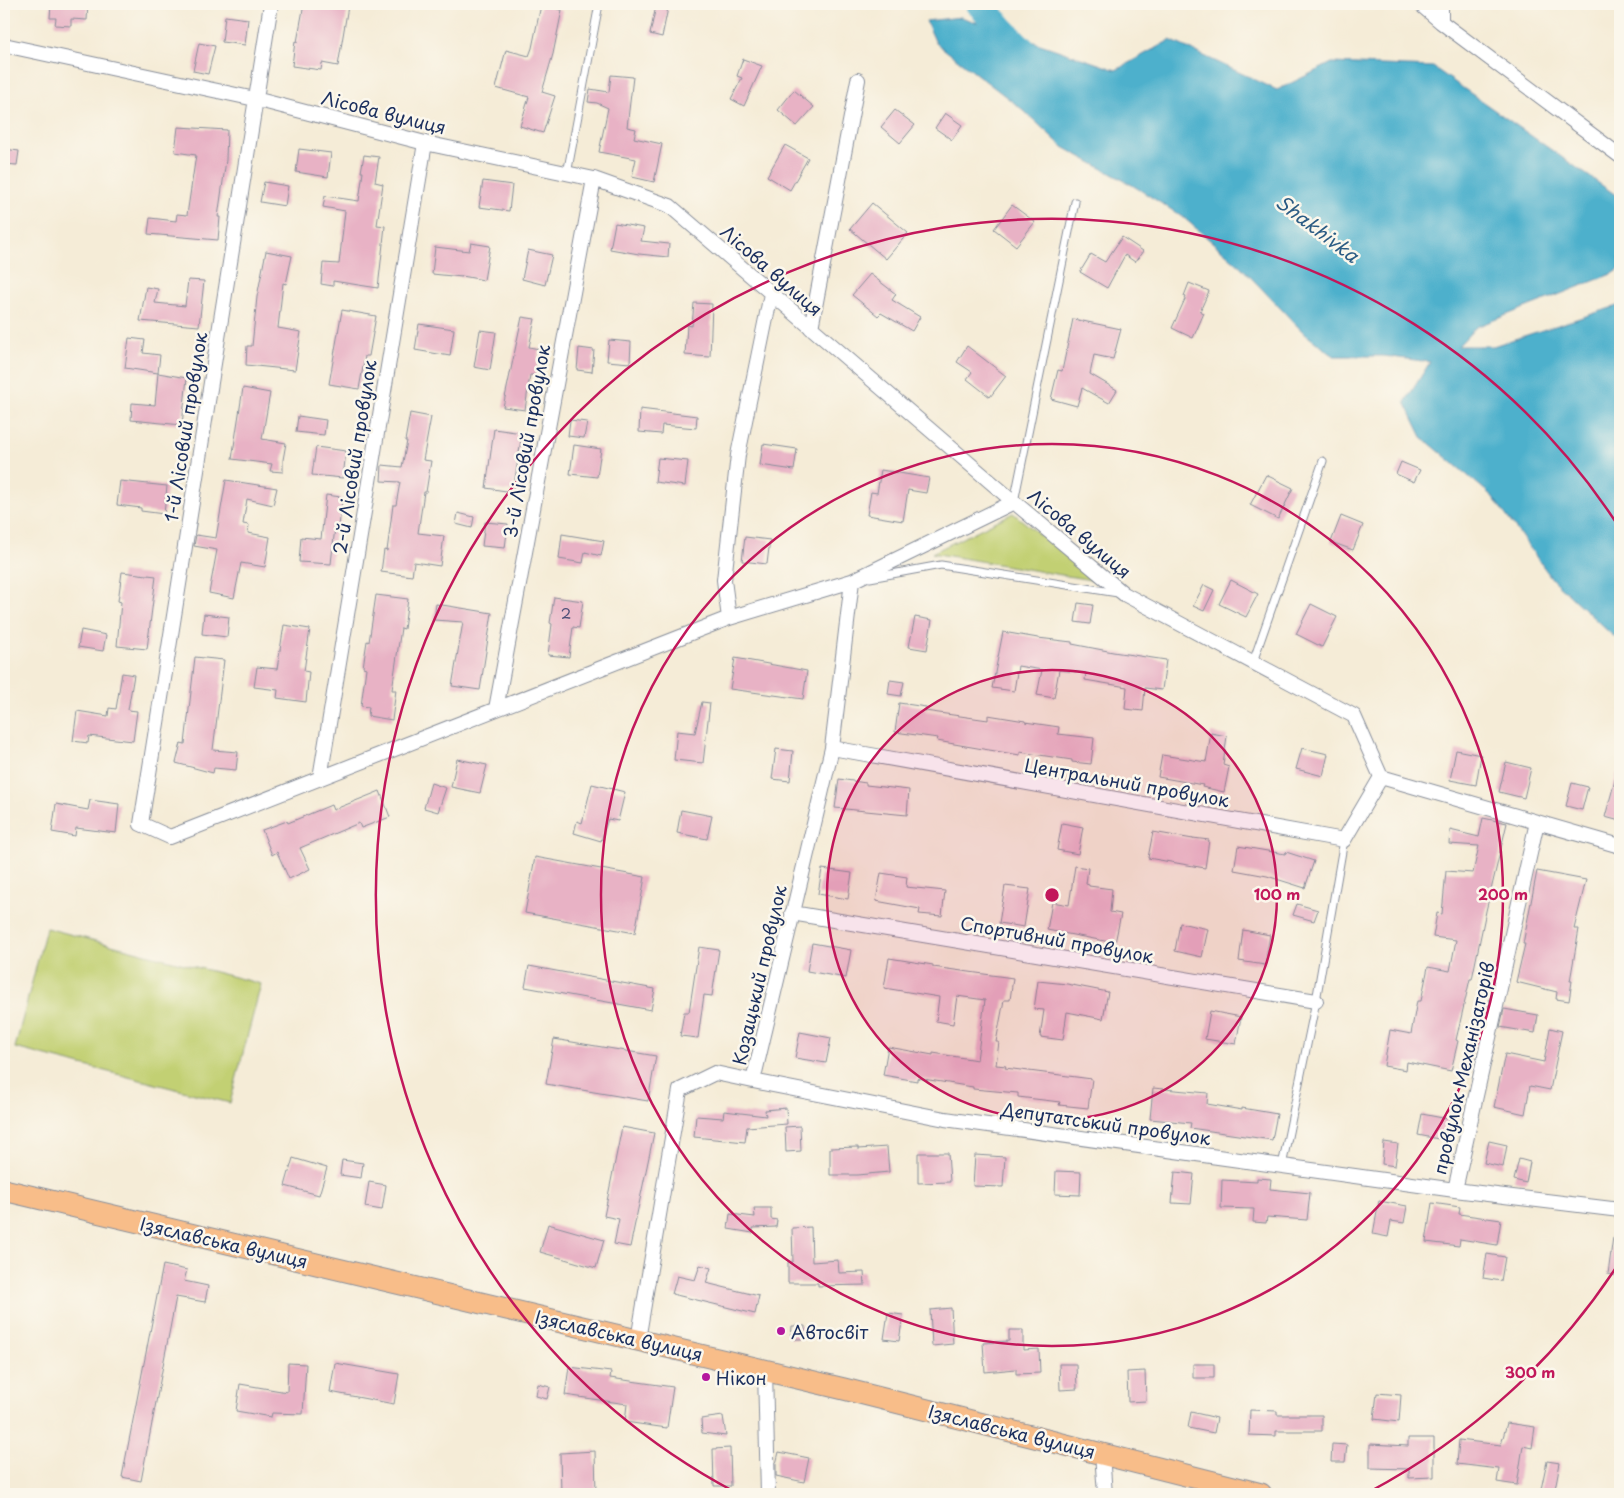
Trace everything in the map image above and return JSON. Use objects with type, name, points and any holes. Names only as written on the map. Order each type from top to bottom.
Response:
[{"type":"main road","name":"Ізяславська вулиця","points":[[4,1190],[765,1370],[1261,1494]]},
{"type":"street","name":"1-й Лісовий провулок","points":[[271,4],[141,824],[170,837],[320,778]]},
{"type":"street","points":[[1420,4],[1441,22],[1620,156]]},
{"type":"street","points":[[1441,4],[1441,22]]},
{"type":"street","name":"Лісова вулиця","points":[[4,45],[255,99],[425,143],[594,180],[670,206],[1014,502],[1124,594],[1354,716],[1381,777]]},
{"type":"street","points":[[811,328],[858,80]]},
{"type":"street","name":"2-й Лісовий провулок","points":[[320,778],[425,143]]},
{"type":"street","name":"3-й Лісовий провулок","points":[[496,709],[594,180]]},
{"type":"street","points":[[729,618],[724,580],[738,455],[771,294]]},
{"type":"street","points":[[320,778],[729,618],[852,581],[1014,502]]},
{"type":"street","name":"Козацький провулок","points":[[638,1340],[680,1090],[715,1073],[753,1081],[832,748],[852,581]]},
{"type":"street","name":"Центральний провулок","points":[[832,748],[1344,840]]},
{"type":"street","points":[[1344,840],[1381,777],[1620,846]]},
{"type":"street","name":"провулок Механізаторів","points":[[1537,822],[1456,1190],[1620,1210]]},
{"type":"street","name":"Спортивний провулок","points":[[792,913],[1316,1001]]},
{"type":"street","name":"Депутатський провулок","points":[[753,1081],[945,1120],[1456,1190]]},
{"type":"street","points":[[765,1370],[768,1494]]},
{"type":"street","points":[[1102,1454],[1105,1494]]},
{"type":"lane","points":[[567,174],[599,4]]},
{"type":"lane","points":[[1014,502],[1075,202]]},
{"type":"lane","points":[[1253,662],[1323,461]]},
{"type":"lane","points":[[852,581],[941,565],[1124,594]]},
{"type":"lane","points":[[1282,1166],[1316,1001],[1344,840]]},
{"type":"green space","points":[[1013,513],[1097,581],[932,553]]},
{"type":"green space","points":[[46,928],[261,984],[230,1103],[15,1048]]},
{"type":"water","points":[[961,17],[1116,70],[1170,40],[1277,90],[1332,63],[1433,67],[1620,198],[1620,269],[1476,327],[1458,346],[1493,346],[1620,305],[1620,641],[1553,580],[1492,496],[1422,437],[1405,402],[1430,362],[1384,356],[1334,356],[1305,334],[1240,266],[1183,217],[1132,185],[1063,147],[1022,109],[936,43],[926,21]]},
{"type":"building","points":[[51,4],[88,4],[87,20],[71,19],[71,26],[55,25],[56,18],[50,18]]},
{"type":"building","points":[[304,4],[348,6],[338,66],[322,63],[321,70],[292,66],[295,41],[297,42]]},
{"type":"building","points":[[541,5],[562,10],[553,54],[542,92],[555,96],[543,133],[520,126],[529,97],[496,88],[506,50],[529,56]]},
{"type":"building","points":[[656,6],[668,8],[662,37],[650,34]]},
{"type":"building","points":[[225,16],[248,19],[245,45],[222,42]]},
{"type":"building","points":[[199,43],[215,46],[208,74],[193,71]]},
{"type":"building","points":[[743,59],[762,66],[744,106],[731,99],[742,78],[737,76]]},
{"type":"building","points":[[611,75],[633,77],[627,127],[636,129],[634,138],[662,144],[654,182],[632,177],[636,159],[599,152],[608,108],[597,103],[588,102],[590,89],[609,92]]},
{"type":"building","points":[[794,90],[814,107],[797,126],[778,110]]},
{"type":"building","points":[[895,110],[915,125],[900,143],[881,127]]},
{"type":"building","points":[[945,113],[962,125],[952,140],[935,128]]},
{"type":"building","points":[[178,127],[227,130],[226,160],[218,217],[220,217],[218,240],[148,234],[150,218],[176,221],[177,214],[187,215],[196,155],[175,152]]},
{"type":"building","points":[[785,145],[808,158],[790,190],[767,176]]},
{"type":"building","points":[[4,149],[19,151],[17,165],[4,164]]},
{"type":"building","points":[[299,149],[331,153],[328,177],[296,172]]},
{"type":"building","points":[[364,155],[379,157],[375,182],[383,184],[377,225],[385,226],[378,288],[333,281],[333,286],[321,284],[323,263],[339,264],[345,211],[323,207],[325,196],[359,201]]},
{"type":"building","points":[[483,181],[512,185],[509,211],[479,207]]},
{"type":"building","points":[[264,182],[288,186],[285,206],[260,202]]},
{"type":"building","points":[[872,203],[908,233],[886,259],[850,229]]},
{"type":"building","points":[[1012,205],[1035,222],[1016,246],[994,229]]},
{"type":"building","points":[[615,223],[644,228],[641,241],[669,244],[668,257],[610,249]]},
{"type":"building","points":[[1122,237],[1143,251],[1135,262],[1125,255],[1107,288],[1080,272],[1091,254],[1105,262]]},
{"type":"building","points":[[471,243],[490,246],[484,280],[432,274],[435,247],[469,251]]},
{"type":"building","points":[[528,250],[552,255],[545,285],[522,279]]},
{"type":"building","points":[[266,251],[292,256],[286,284],[283,283],[278,328],[301,332],[295,370],[246,365],[247,346],[252,346],[257,297]]},
{"type":"building","points":[[870,274],[896,294],[892,300],[920,317],[912,331],[881,313],[878,316],[852,295]]},
{"type":"building","points":[[188,280],[204,281],[199,326],[140,321],[146,287],[158,289],[155,303],[185,306]]},
{"type":"building","points":[[1189,283],[1209,291],[1200,311],[1204,313],[1193,338],[1172,328],[1186,297],[1184,296]]},
{"type":"building","points":[[694,303],[712,304],[710,357],[685,355],[687,325],[692,326]]},
{"type":"building","points":[[342,310],[376,316],[369,356],[365,356],[359,389],[329,384]]},
{"type":"building","points":[[522,317],[535,319],[529,347],[539,349],[536,375],[530,375],[525,410],[503,407]]},
{"type":"building","points":[[1073,319],[1121,329],[1113,359],[1094,355],[1090,374],[1117,390],[1109,403],[1082,388],[1077,406],[1051,399],[1058,370],[1062,371]]},
{"type":"building","points":[[419,324],[454,329],[450,356],[415,350]]},
{"type":"building","points":[[480,330],[496,332],[490,370],[474,367]]},
{"type":"building","points":[[129,338],[145,340],[143,353],[160,355],[158,373],[125,368]]},
{"type":"building","points":[[609,340],[631,342],[630,363],[607,361]]},
{"type":"building","points":[[967,346],[1006,376],[990,397],[967,379],[972,372],[957,362]]},
{"type":"building","points":[[579,348],[594,350],[592,372],[577,370]]},
{"type":"building","points":[[158,373],[187,378],[182,425],[131,420],[132,403],[155,405]]},
{"type":"building","points":[[243,388],[270,393],[262,439],[286,443],[283,472],[270,471],[272,464],[232,459]]},
{"type":"building","points":[[640,409],[697,416],[696,428],[662,425],[661,434],[639,432]]},
{"type":"building","points":[[410,413],[431,417],[423,460],[431,461],[418,533],[444,536],[440,566],[414,562],[412,576],[381,572],[384,550],[387,551],[393,505],[396,505],[400,482],[381,481],[382,465],[402,467]]},
{"type":"building","points":[[298,416],[326,420],[324,435],[296,432]]},
{"type":"building","points":[[570,420],[587,422],[584,438],[568,436]]},
{"type":"building","points":[[494,429],[522,433],[513,492],[486,488]]},
{"type":"building","points":[[763,444],[797,449],[794,470],[760,465]]},
{"type":"building","points":[[574,445],[601,449],[597,477],[570,474]]},
{"type":"building","points":[[316,447],[346,451],[343,478],[312,475]]},
{"type":"building","points":[[658,458],[688,461],[685,486],[655,482]]},
{"type":"building","points":[[1401,462],[1420,470],[1414,482],[1396,474]]},
{"type":"building","points":[[881,470],[929,478],[926,493],[908,490],[903,521],[867,515],[871,492],[877,493]]},
{"type":"building","points":[[1266,475],[1293,488],[1278,519],[1250,505]]},
{"type":"building","points":[[226,480],[277,488],[273,505],[247,499],[243,524],[249,525],[248,533],[270,537],[265,567],[241,563],[234,598],[209,593],[217,550],[194,546],[196,535],[216,538]]},
{"type":"building","points":[[120,481],[167,486],[164,514],[141,511],[141,508],[117,505]]},
{"type":"building","points":[[326,495],[341,497],[340,499],[342,499],[339,527],[335,527],[331,564],[299,562],[301,537],[321,539]]},
{"type":"building","points":[[458,513],[474,517],[472,528],[456,524]]},
{"type":"building","points":[[1341,516],[1363,525],[1353,550],[1331,542]]},
{"type":"building","points":[[485,522],[508,524],[505,548],[482,546]]},
{"type":"building","points":[[562,534],[604,541],[601,556],[585,552],[583,563],[559,559]]},
{"type":"building","points":[[745,537],[770,540],[767,564],[742,561]]},
{"type":"building","points":[[122,572],[156,576],[147,649],[117,646],[121,602],[118,601]]},
{"type":"building","points":[[1231,580],[1258,594],[1246,617],[1219,604]]},
{"type":"building","points":[[1204,585],[1214,590],[1204,611],[1193,606]]},
{"type":"building","points":[[376,595],[408,599],[404,629],[401,628],[392,690],[396,690],[392,720],[368,716],[369,707],[361,706],[366,668],[363,667]]},
{"type":"building","points":[[554,597],[583,601],[579,628],[573,627],[569,657],[548,655]]},
{"type":"building","points":[[1078,603],[1093,605],[1090,624],[1075,622]]},
{"type":"building","points":[[436,604],[492,613],[480,690],[452,686],[463,622],[434,620]]},
{"type":"building","points":[[1311,604],[1337,617],[1322,647],[1296,634]]},
{"type":"building","points":[[204,614],[229,617],[227,637],[202,634]]},
{"type":"building","points":[[915,617],[932,620],[927,650],[909,647]]},
{"type":"building","points":[[284,625],[310,629],[304,671],[309,672],[306,702],[277,698],[278,690],[254,687],[257,667],[277,669]]},
{"type":"building","points":[[81,630],[106,635],[103,651],[78,647]]},
{"type":"building","points":[[1003,632],[1072,642],[1072,644],[1113,652],[1166,660],[1162,690],[1145,688],[1143,711],[1125,709],[1127,687],[1085,680],[1086,673],[1059,670],[1054,698],[1037,695],[1042,670],[1018,666],[1014,691],[992,688]]},
{"type":"building","points":[[195,657],[224,660],[213,750],[238,752],[236,770],[214,768],[213,773],[176,763],[181,743],[185,744]]},
{"type":"building","points":[[735,658],[807,671],[803,699],[730,689]]},
{"type":"building","points":[[122,673],[134,675],[128,710],[137,711],[133,741],[89,736],[88,743],[73,741],[77,711],[108,716],[109,708],[116,709]]},
{"type":"building","points":[[890,680],[904,682],[901,696],[888,694]]},
{"type":"building","points":[[702,702],[710,703],[703,763],[674,760],[677,731],[695,733]]},
{"type":"building","points":[[899,703],[926,707],[925,711],[988,720],[988,715],[1059,727],[1058,734],[1094,738],[1091,764],[1020,752],[1020,755],[983,749],[937,741],[938,738],[895,732]]},
{"type":"building","points":[[1211,733],[1227,736],[1223,765],[1229,767],[1224,792],[1202,787],[1203,785],[1158,777],[1162,755],[1206,762]]},
{"type":"building","points":[[1302,748],[1328,754],[1323,776],[1296,769]]},
{"type":"building","points":[[776,749],[793,751],[790,781],[772,779]]},
{"type":"building","points":[[1456,750],[1481,755],[1476,785],[1450,780]]},
{"type":"building","points":[[457,759],[487,765],[480,793],[451,787]]},
{"type":"building","points":[[1506,762],[1531,768],[1524,798],[1499,792]]},
{"type":"building","points":[[1617,773],[1620,774],[1620,821],[1605,817]]},
{"type":"building","points":[[839,779],[866,783],[866,785],[909,790],[907,815],[835,808]]},
{"type":"building","points":[[431,783],[446,788],[438,812],[424,808]]},
{"type":"building","points":[[1572,783],[1588,787],[1582,810],[1566,806]]},
{"type":"building","points":[[592,784],[625,792],[618,821],[608,819],[601,841],[574,833],[577,821],[582,823]]},
{"type":"building","points":[[380,791],[390,817],[361,828],[359,823],[300,848],[310,869],[289,879],[277,852],[272,855],[262,830],[287,821],[288,823],[331,805],[333,810]]},
{"type":"building","points":[[90,800],[119,804],[116,833],[76,828],[75,836],[52,832],[56,804],[88,810]]},
{"type":"building","points":[[681,810],[712,816],[707,839],[677,833]]},
{"type":"building","points":[[1483,818],[1507,823],[1472,979],[1470,979],[1456,1040],[1458,1041],[1451,1071],[1407,1062],[1406,1070],[1384,1066],[1390,1030],[1411,1034],[1417,1001],[1421,1001],[1428,967],[1450,971],[1456,940],[1433,937],[1437,913],[1442,914],[1446,871],[1473,873],[1479,846],[1449,844],[1450,830],[1479,837]]},
{"type":"building","points":[[1062,823],[1083,827],[1078,854],[1057,850]]},
{"type":"building","points":[[1153,832],[1209,840],[1205,868],[1148,858]]},
{"type":"building","points":[[1238,846],[1285,854],[1286,852],[1314,861],[1305,888],[1267,876],[1234,870]]},
{"type":"building","points":[[535,857],[645,877],[635,933],[525,913]]},
{"type":"building","points":[[1075,866],[1088,868],[1086,884],[1089,886],[1112,889],[1110,912],[1121,914],[1115,943],[1047,930],[1052,902],[1069,905]]},
{"type":"building","points":[[822,869],[852,873],[848,899],[818,894]]},
{"type":"building","points":[[1537,871],[1586,880],[1574,929],[1579,929],[1570,981],[1572,981],[1569,1001],[1556,999],[1557,992],[1516,982],[1525,944],[1523,944]]},
{"type":"building","points":[[881,873],[907,877],[906,887],[945,891],[942,916],[919,914],[920,909],[876,901]]},
{"type":"building","points":[[1005,886],[1030,889],[1024,927],[999,923]]},
{"type":"building","points":[[1297,904],[1318,910],[1314,921],[1293,915]]},
{"type":"building","points":[[1180,923],[1208,929],[1202,957],[1175,951]]},
{"type":"building","points":[[1243,930],[1270,935],[1265,965],[1239,961]]},
{"type":"building","points":[[812,943],[851,950],[846,978],[807,971]]},
{"type":"building","points":[[699,947],[719,950],[712,996],[704,995],[698,1038],[680,1036],[684,1012],[689,1012]]},
{"type":"building","points":[[889,958],[933,965],[933,967],[1013,978],[1010,1000],[1004,1000],[996,1042],[999,1042],[996,1065],[1006,1066],[1005,1068],[1092,1079],[1088,1108],[1059,1105],[1060,1102],[1018,1097],[1018,1093],[973,1089],[973,1087],[917,1078],[917,1081],[883,1075],[888,1047],[977,1060],[985,1000],[957,996],[953,1024],[936,1021],[939,997],[884,988]]},
{"type":"building","points":[[529,966],[655,989],[651,1010],[525,987]]},
{"type":"building","points":[[1038,981],[1067,984],[1108,992],[1103,1019],[1067,1012],[1063,1040],[1040,1037],[1044,1010],[1034,1009]]},
{"type":"building","points":[[1504,1009],[1538,1015],[1535,1033],[1500,1027]]},
{"type":"building","points":[[1210,1011],[1241,1017],[1236,1044],[1205,1039]]},
{"type":"building","points":[[1550,1028],[1562,1031],[1550,1090],[1530,1086],[1525,1114],[1494,1107],[1505,1054],[1544,1062]]},
{"type":"building","points":[[800,1032],[831,1038],[826,1063],[795,1058]]},
{"type":"building","points":[[554,1039],[656,1056],[648,1101],[546,1084]]},
{"type":"building","points":[[1153,1088],[1208,1093],[1207,1104],[1277,1114],[1272,1140],[1190,1128],[1191,1123],[1150,1119]]},
{"type":"building","points":[[786,1108],[787,1124],[747,1127],[745,1142],[694,1137],[696,1116],[723,1118],[724,1111],[766,1116],[765,1110]]},
{"type":"building","points":[[1422,1114],[1453,1120],[1449,1141],[1418,1135]]},
{"type":"building","points":[[800,1126],[801,1151],[786,1152],[785,1127]]},
{"type":"building","points":[[622,1127],[654,1133],[630,1247],[614,1244],[619,1219],[604,1216]]},
{"type":"building","points":[[1489,1141],[1507,1145],[1503,1167],[1484,1163]]},
{"type":"building","points":[[1384,1142],[1398,1144],[1395,1166],[1382,1164]]},
{"type":"building","points":[[858,1147],[858,1149],[887,1147],[889,1172],[830,1175],[830,1148]]},
{"type":"building","points":[[918,1153],[948,1153],[950,1182],[918,1183]]},
{"type":"building","points":[[975,1155],[1005,1157],[1003,1187],[973,1186]]},
{"type":"building","points":[[293,1158],[327,1168],[319,1195],[285,1186]]},
{"type":"building","points":[[1519,1159],[1530,1162],[1526,1183],[1514,1180]]},
{"type":"building","points":[[342,1160],[363,1163],[361,1178],[340,1175]]},
{"type":"building","points":[[1056,1171],[1081,1172],[1080,1195],[1055,1194]]},
{"type":"building","points":[[1175,1172],[1194,1174],[1191,1204],[1172,1203]]},
{"type":"building","points":[[1257,1178],[1271,1179],[1270,1189],[1310,1193],[1307,1220],[1267,1217],[1266,1223],[1253,1222],[1254,1209],[1221,1208],[1222,1180],[1257,1182]]},
{"type":"building","points":[[369,1182],[386,1185],[382,1210],[365,1207]]},
{"type":"building","points":[[1379,1201],[1407,1206],[1404,1223],[1391,1221],[1388,1237],[1373,1234]]},
{"type":"building","points":[[1432,1203],[1460,1207],[1459,1214],[1501,1220],[1497,1245],[1460,1239],[1459,1246],[1426,1242]]},
{"type":"building","points":[[754,1208],[771,1208],[771,1219],[777,1220],[776,1227],[753,1228],[753,1233],[728,1229],[730,1214],[755,1217]]},
{"type":"building","points":[[548,1224],[604,1240],[596,1268],[540,1252]]},
{"type":"building","points":[[811,1227],[812,1262],[838,1260],[839,1273],[864,1272],[865,1285],[818,1286],[818,1283],[788,1283],[788,1262],[793,1262],[792,1228]]},
{"type":"building","points":[[1613,1237],[1620,1238],[1620,1276],[1608,1274]]},
{"type":"building","points":[[1487,1254],[1505,1257],[1501,1281],[1483,1278]]},
{"type":"building","points":[[163,1265],[187,1270],[184,1281],[208,1286],[205,1302],[176,1297],[141,1481],[122,1477]]},
{"type":"building","points":[[700,1265],[711,1268],[706,1283],[759,1296],[755,1314],[672,1294],[677,1276],[695,1280]]},
{"type":"building","points":[[951,1308],[953,1344],[932,1346],[930,1310]]},
{"type":"building","points":[[888,1313],[903,1315],[899,1341],[884,1339]]},
{"type":"building","points":[[792,1326],[805,1326],[805,1339],[791,1339]]},
{"type":"building","points":[[1009,1330],[1023,1330],[1023,1350],[1039,1349],[1040,1373],[1016,1374],[1016,1369],[985,1372],[983,1343],[1009,1341]]},
{"type":"building","points":[[288,1363],[306,1364],[303,1414],[272,1413],[271,1417],[236,1411],[240,1384],[287,1392]]},
{"type":"building","points":[[335,1363],[399,1374],[394,1404],[330,1392]]},
{"type":"building","points":[[1059,1364],[1076,1364],[1077,1389],[1060,1390]]},
{"type":"building","points":[[1193,1364],[1214,1364],[1214,1378],[1193,1378]]},
{"type":"building","points":[[569,1367],[611,1372],[610,1378],[673,1387],[667,1428],[625,1422],[627,1404],[565,1395]]},
{"type":"building","points":[[1145,1371],[1146,1401],[1128,1402],[1127,1372]]},
{"type":"building","points":[[538,1384],[550,1387],[547,1399],[536,1396]]},
{"type":"building","points":[[1377,1393],[1401,1395],[1399,1422],[1374,1419]]},
{"type":"building","points":[[1250,1410],[1277,1411],[1277,1415],[1322,1415],[1322,1431],[1276,1431],[1276,1436],[1249,1435]]},
{"type":"building","points":[[1191,1412],[1217,1418],[1214,1433],[1188,1428]]},
{"type":"building","points":[[723,1416],[726,1436],[702,1433],[701,1419]]},
{"type":"building","points":[[1507,1423],[1535,1427],[1532,1448],[1523,1446],[1517,1485],[1497,1482],[1499,1469],[1457,1464],[1459,1440],[1501,1445]]},
{"type":"building","points":[[1408,1438],[1434,1438],[1434,1477],[1409,1478],[1409,1469],[1370,1468],[1370,1444],[1408,1446]]},
{"type":"building","points":[[1332,1444],[1347,1445],[1345,1462],[1331,1462]]},
{"type":"building","points":[[730,1448],[731,1486],[714,1486],[713,1449]]},
{"type":"building","points":[[595,1451],[596,1494],[561,1494],[560,1453]]},
{"type":"building","points":[[779,1452],[809,1458],[804,1482],[776,1476]]},
{"type":"building","points":[[1547,1461],[1560,1463],[1554,1494],[1540,1494]]},
{"type":"waterway","name":"Shakhivka","points":[[980,4],[1028,56]]},
{"type":"place","name":"Автосвіт","points":[[781,1331]]},
{"type":"place","name":"Нікон","points":[[706,1377]]}]
